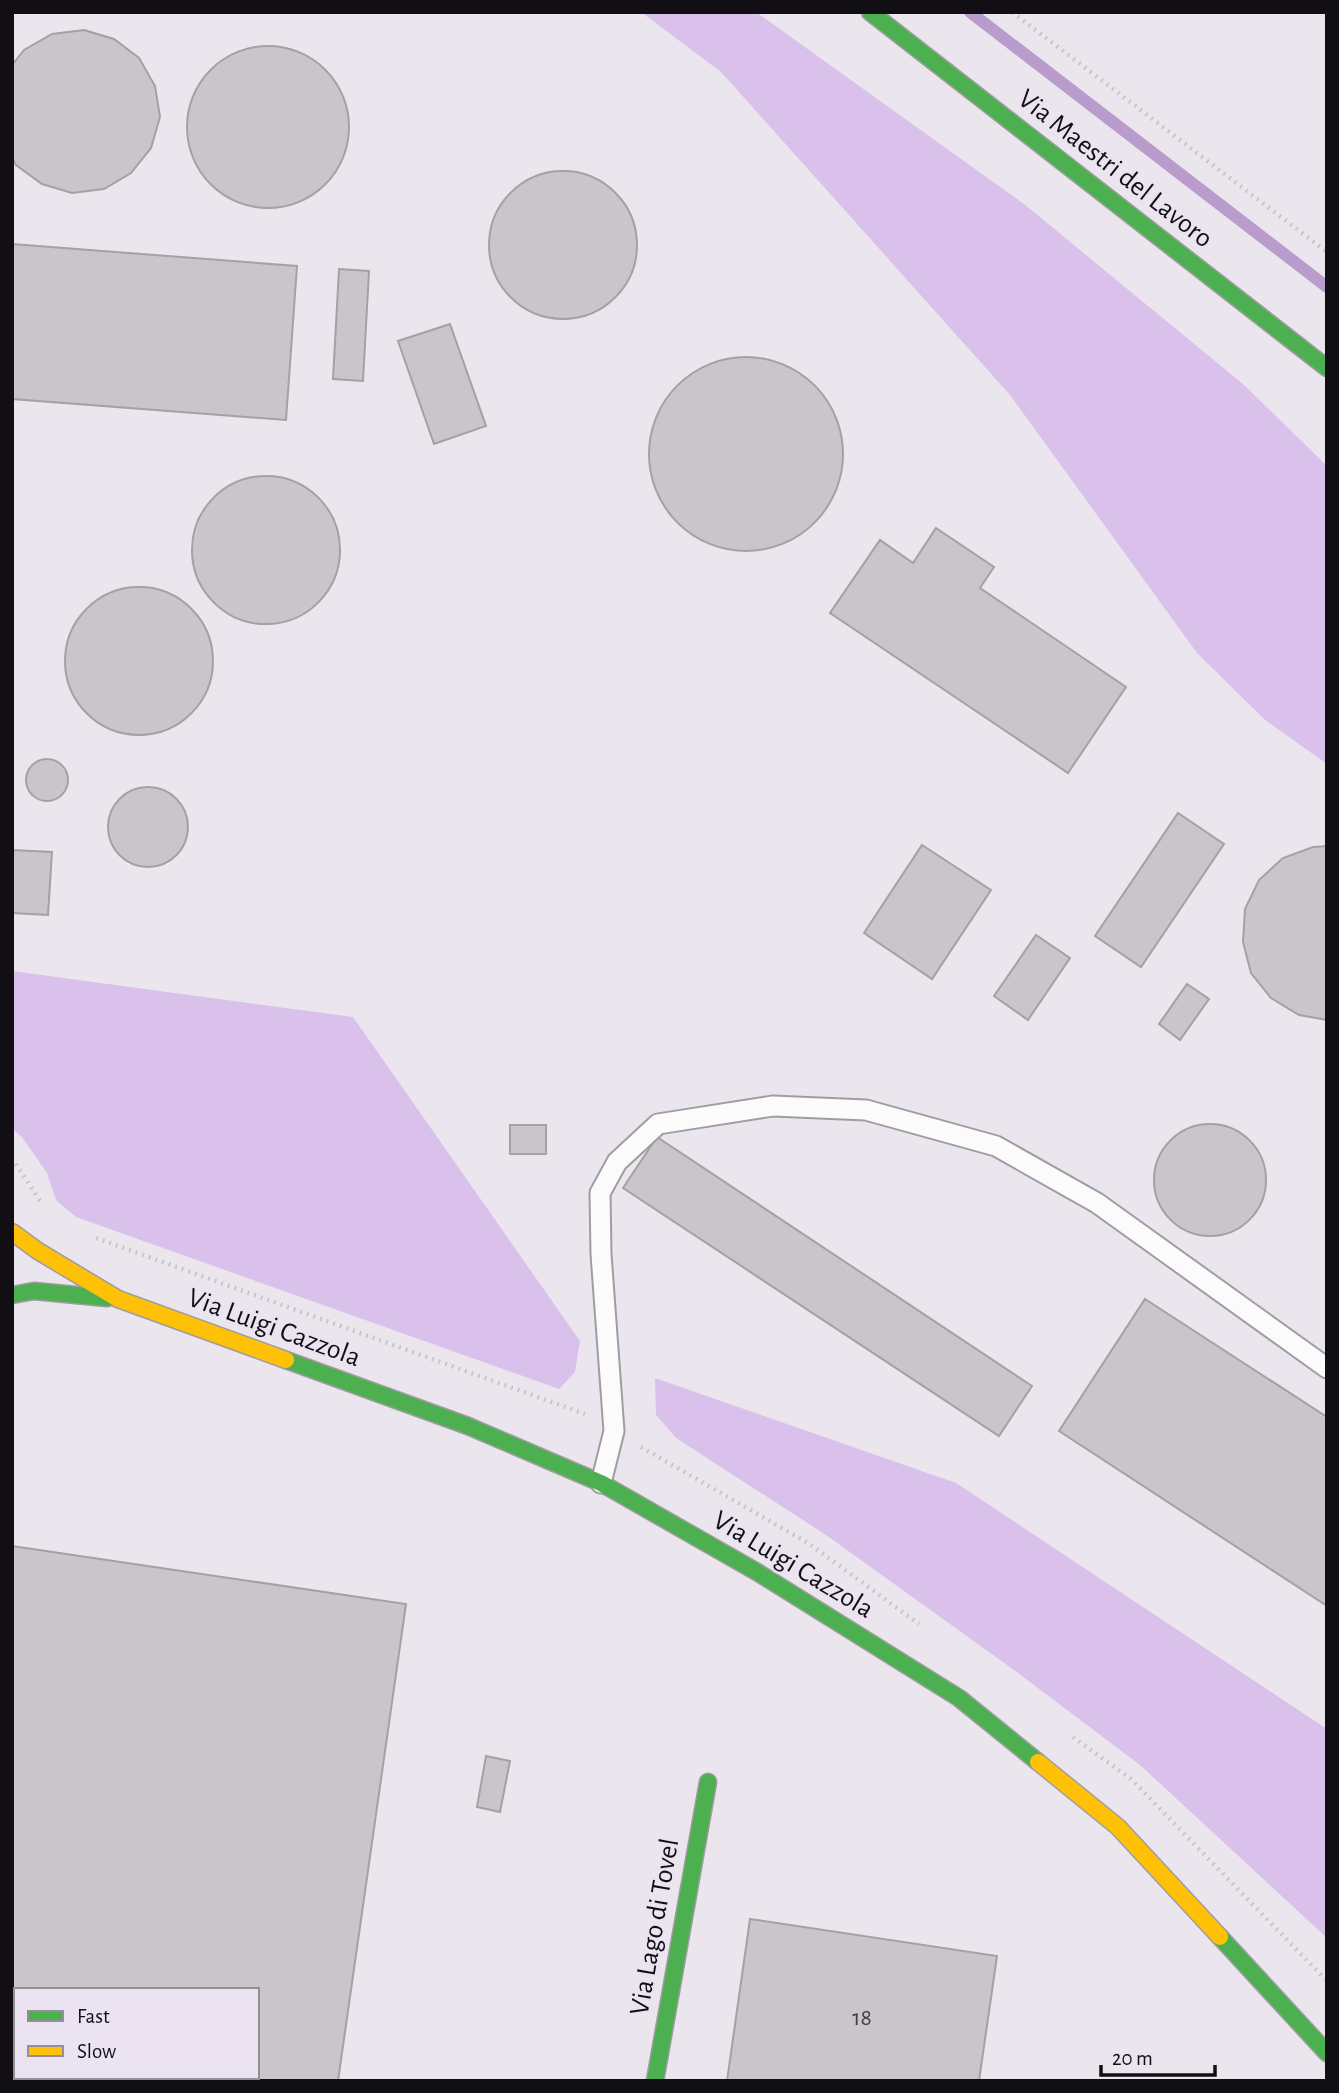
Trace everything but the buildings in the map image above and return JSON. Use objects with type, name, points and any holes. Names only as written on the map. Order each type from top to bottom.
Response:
[{"type":"main road","name":"Via Maestri del Lavoro","points":[[870,12],[1327,368]]},
{"type":"main road","name":"Via Luigi Cazzola","points":[[12,1233],[118,1299],[468,1426],[601,1483],[757,1572],[959,1698],[1118,1828],[1327,2053]]},
{"type":"main road","name":"Via Luigi Cazzola","points":[[12,1295],[34,1291],[118,1299]]},
{"type":"main road","name":"Via Lago di Tovel","points":[[655,2081],[708,1782]]},
{"type":"lane","points":[[601,1483],[614,1431],[601,1254],[600,1193],[617,1162],[658,1124],[773,1106],[866,1110],[996,1146],[1097,1203],[1327,1368]]},
{"type":"path","points":[[1012,12],[1327,252]]},
{"type":"shaded area","points":[[641,12],[756,12],[1024,204],[1243,384],[1327,466],[1327,764],[1265,720],[1197,653],[1010,395],[721,72]]},
{"type":"shaded area","points":[[12,971],[353,1017],[580,1341],[575,1372],[559,1389],[76,1217],[56,1200],[47,1173],[22,1137],[12,1129]]},
{"type":"shaded area","points":[[655,1378],[956,1483],[1327,1729],[1327,1938],[1140,1765],[1014,1670],[826,1535],[676,1438],[656,1415]]},
{"type":"waterway","points":[[970,12],[1327,287]]},
{"type":"traffic: fast","points":[[870,12],[1327,368]]},
{"type":"traffic: fast","points":[[12,1295],[34,1291],[107,1298]]},
{"type":"traffic: fast","points":[[286,1360],[468,1426],[601,1483],[757,1572],[959,1698],[1038,1762]]},
{"type":"traffic: fast","points":[[655,2081],[708,1782]]},
{"type":"traffic: fast","points":[[1220,1937],[1327,2053]]},
{"type":"traffic: slow","points":[[12,1232],[38,1251],[118,1299],[286,1360]]},
{"type":"traffic: slow","points":[[1038,1762],[1118,1827],[1220,1937]]}]
